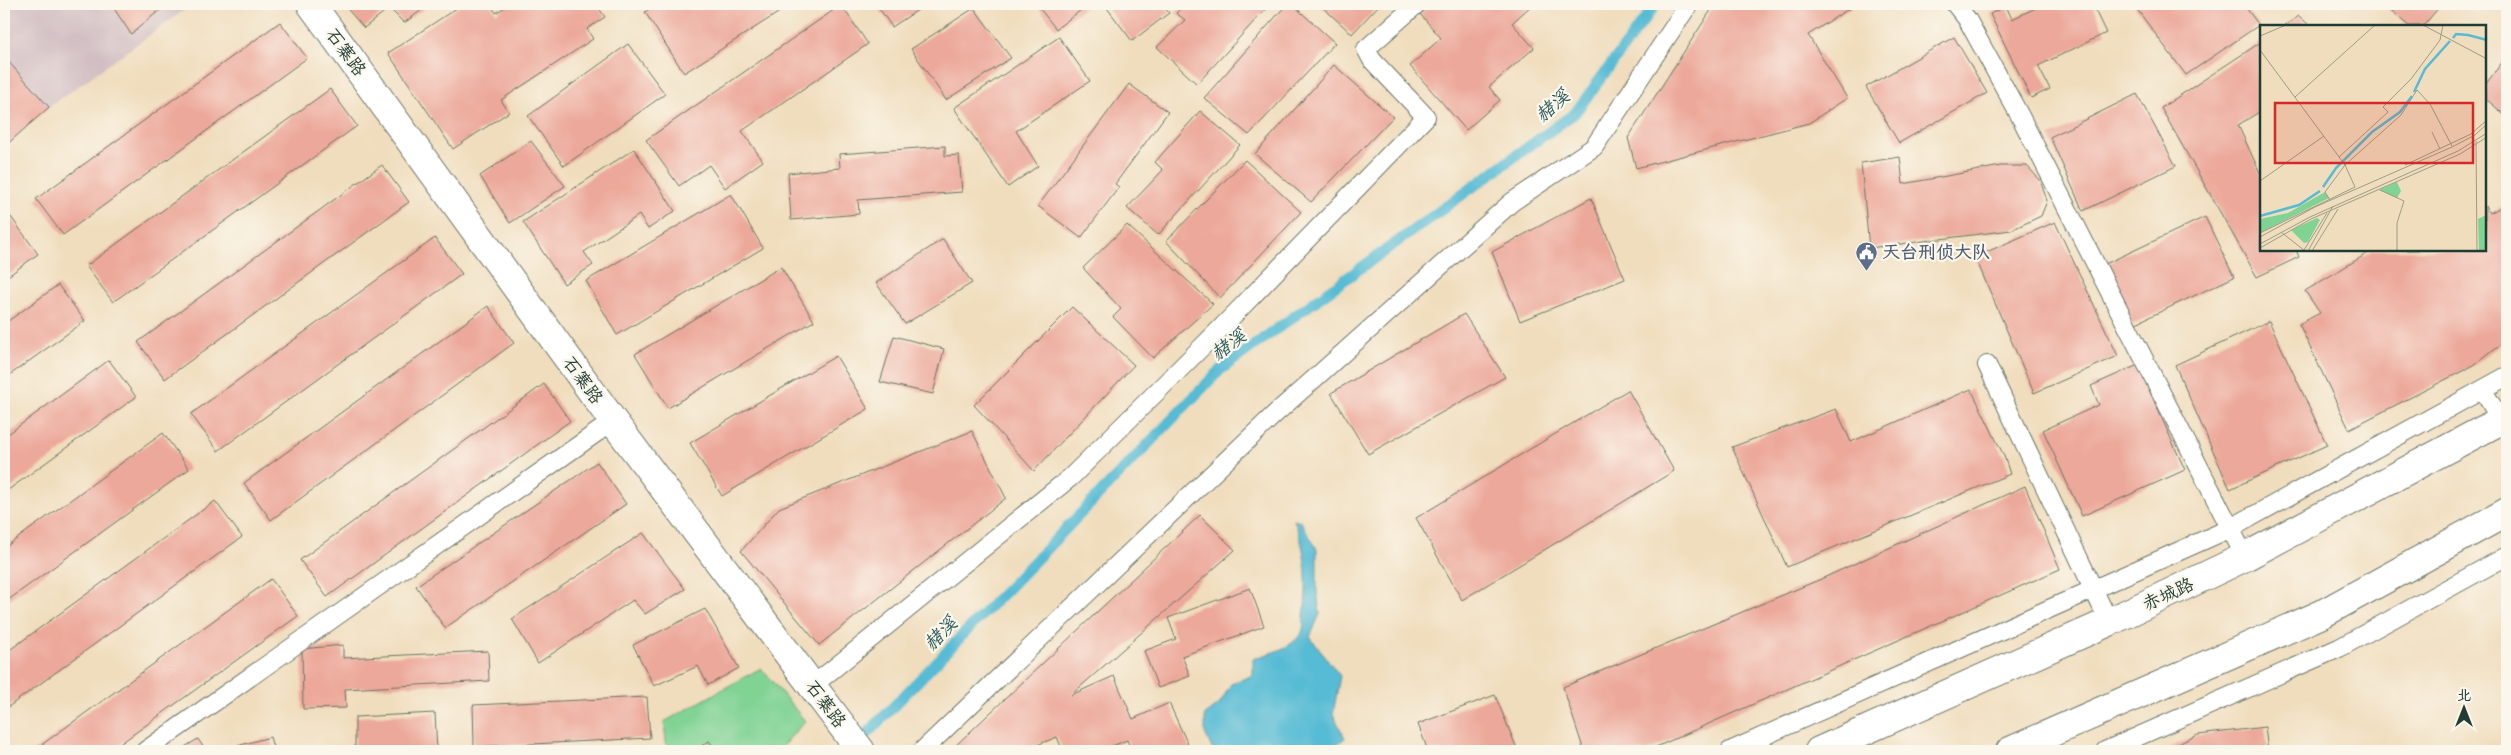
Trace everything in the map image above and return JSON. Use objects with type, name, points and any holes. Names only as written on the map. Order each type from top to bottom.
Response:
[{"type":"main road","name":"石寨路","points":[[311,4],[613,420],[861,751]]},
{"type":"main road","name":"赤城路","points":[[1819,751],[2109,622],[2245,557],[2504,419]]},
{"type":"main road","points":[[2010,751],[2322,614],[2507,512]]},
{"type":"lane","points":[[812,686],[1071,477],[1226,323],[1426,117],[1372,60],[1366,50],[1417,4]]},
{"type":"lane","points":[[922,751],[1277,412],[1512,202],[1594,147],[1689,4]]},
{"type":"lane","points":[[1955,4],[1967,19],[2020,116],[2245,557]]},
{"type":"lane","points":[[1987,365],[2109,622]]},
{"type":"lane","points":[[1730,751],[2231,528],[2507,376]]},
{"type":"lane","points":[[2483,390],[2504,419]]},
{"type":"lane","points":[[145,751],[613,420]]},
{"type":"lane","points":[[2105,751],[2339,648],[2507,556]]},
{"type":"shaded area","points":[[4,4],[193,4],[49,107],[4,147]]},
{"type":"green space","points":[[761,668],[805,721],[778,751],[667,751],[664,722]]},
{"type":"water","points":[[1294,520],[1301,522],[1317,549],[1317,591],[1320,614],[1310,637],[1340,676],[1333,714],[1345,738],[1328,751],[1213,751],[1205,733],[1205,715],[1219,705],[1231,684],[1253,675],[1253,659],[1286,647],[1297,639],[1303,630],[1306,590],[1305,567],[1302,544]]},
{"type":"building","points":[[111,4],[167,4],[131,34]]},
{"type":"building","points":[[343,4],[430,4],[404,23],[389,8],[364,28]]},
{"type":"building","points":[[463,4],[490,4],[496,13],[509,4],[596,4],[605,17],[587,29],[593,39],[501,100],[509,112],[453,149],[388,53]]},
{"type":"building","points":[[656,4],[792,4],[684,73],[645,12]]},
{"type":"building","points":[[876,4],[927,4],[892,27]]},
{"type":"building","points":[[1036,4],[1089,4],[1056,29]]},
{"type":"building","points":[[1104,4],[1162,4],[1169,13],[1132,41]]},
{"type":"building","points":[[1185,4],[1270,4],[1197,84],[1157,47],[1185,20],[1176,13]]},
{"type":"building","points":[[1287,4],[1292,4],[1335,43],[1249,135],[1204,98]]},
{"type":"building","points":[[1319,4],[1380,4],[1352,34]]},
{"type":"building","points":[[1432,4],[1533,4],[1512,23],[1534,48],[1489,87],[1500,100],[1466,130],[1410,66],[1441,38],[1420,14]]},
{"type":"building","points":[[1715,4],[1856,4],[1808,35],[1847,98],[1809,123],[1636,168],[1628,138]]},
{"type":"building","points":[[2044,4],[2092,4],[2106,33],[2038,66],[2050,89],[2031,98],[1990,14],[2006,6],[2012,19]]},
{"type":"building","points":[[2133,4],[2243,4],[2259,25],[2186,75]]},
{"type":"building","points":[[2382,4],[2442,4],[2424,25],[2408,25]]},
{"type":"building","points":[[841,5],[868,44],[742,131],[763,161],[725,188],[709,165],[679,186],[646,140]]},
{"type":"building","points":[[974,8],[1011,58],[946,100],[911,49]]},
{"type":"building","points":[[2299,16],[2309,25],[2286,25]]},
{"type":"building","points":[[280,22],[307,58],[63,235],[36,199]]},
{"type":"building","points":[[1059,37],[1090,81],[1016,131],[1038,166],[1008,187],[954,108]]},
{"type":"building","points":[[1954,37],[1987,93],[1899,143],[1866,87]]},
{"type":"building","points":[[2260,43],[2260,112],[2238,125],[2260,173],[2260,251],[2296,251],[2299,257],[2257,277],[2161,108]]},
{"type":"building","points":[[628,44],[665,94],[564,166],[528,116]]},
{"type":"building","points":[[2507,56],[2507,117],[2486,99],[2486,84]]},
{"type":"building","points":[[7,60],[49,107],[4,147],[4,62]]},
{"type":"building","points":[[1334,65],[1393,117],[1311,202],[1255,154]]},
{"type":"building","points":[[1129,84],[1168,112],[1115,184],[1119,187],[1081,238],[1038,206]]},
{"type":"building","points":[[330,89],[357,126],[113,302],[86,266]]},
{"type":"building","points":[[2137,94],[2176,166],[2083,211],[2050,137]]},
{"type":"building","points":[[1200,111],[1240,145],[1158,235],[1127,208],[1163,170],[1155,162]]},
{"type":"building","points":[[531,141],[565,186],[510,223],[480,176]]},
{"type":"building","points":[[945,146],[945,156],[959,155],[962,192],[858,200],[859,214],[791,220],[788,173],[840,168],[839,154]]},
{"type":"building","points":[[634,149],[675,211],[648,229],[639,215],[584,252],[593,265],[564,284],[523,222]]},
{"type":"building","points":[[1900,157],[1903,184],[2001,166],[2027,166],[2040,180],[2047,201],[2041,216],[2011,230],[1869,248],[1861,163]]},
{"type":"building","points":[[1245,160],[1301,212],[1220,298],[1166,241]]},
{"type":"building","points":[[382,165],[409,202],[165,379],[138,342]]},
{"type":"building","points":[[731,194],[763,248],[617,335],[586,281]]},
{"type":"building","points":[[1591,198],[1625,279],[1520,321],[1492,252]]},
{"type":"building","points":[[2506,204],[2507,339],[2474,365],[2349,429],[2299,324],[2320,313],[2305,291],[2371,251],[2486,251],[2486,207],[2490,213]]},
{"type":"building","points":[[11,217],[38,254],[4,279],[4,222]]},
{"type":"building","points":[[2205,217],[2234,277],[2132,325],[2103,265]]},
{"type":"building","points":[[2055,222],[2118,356],[2034,393],[1975,257]]},
{"type":"building","points":[[1127,225],[1213,304],[1153,358],[1113,317],[1121,309],[1083,268]]},
{"type":"building","points":[[435,238],[462,274],[218,451],[191,414]]},
{"type":"building","points":[[943,239],[972,283],[905,324],[876,283]]},
{"type":"building","points":[[781,267],[814,321],[668,408],[635,354]]},
{"type":"building","points":[[58,285],[85,321],[4,379],[4,324]]},
{"type":"building","points":[[488,306],[514,343],[271,520],[244,483]]},
{"type":"building","points":[[1072,307],[1134,365],[1034,471],[974,405]]},
{"type":"building","points":[[1464,314],[1505,377],[1368,454],[1331,393]]},
{"type":"building","points":[[2269,321],[2327,445],[2230,489],[2175,365]]},
{"type":"building","points":[[894,336],[944,349],[933,394],[880,382]]},
{"type":"building","points":[[836,356],[868,409],[722,496],[690,443]]},
{"type":"building","points":[[109,360],[136,397],[4,493],[4,437]]},
{"type":"building","points":[[2138,365],[2185,470],[2082,516],[2043,430],[2099,405],[2091,386]]},
{"type":"building","points":[[544,384],[570,421],[327,597],[300,560]]},
{"type":"building","points":[[1971,389],[2004,456],[2010,474],[1787,567],[1732,447],[1836,409],[1851,442]]},
{"type":"building","points":[[1628,390],[1674,471],[1462,600],[1416,518]]},
{"type":"building","points":[[972,431],[1006,498],[819,645],[741,551],[779,508]]},
{"type":"building","points":[[163,433],[189,469],[4,603],[4,548]]},
{"type":"building","points":[[597,462],[626,504],[445,628],[416,586]]},
{"type":"building","points":[[2025,486],[2060,569],[1647,751],[1584,751],[1563,687],[1821,579]]},
{"type":"building","points":[[215,501],[242,537],[4,710],[4,654]]},
{"type":"building","points":[[1200,515],[1235,550],[1071,695],[1114,676],[1133,719],[1169,703],[1191,751],[1132,751],[1127,740],[1110,747],[1112,751],[1063,751],[1057,737],[1022,751],[944,751],[954,747]]},
{"type":"building","points":[[643,533],[685,589],[645,614],[633,600],[538,663],[512,619]]},
{"type":"building","points":[[271,579],[298,616],[110,751],[33,751]]},
{"type":"building","points":[[1250,588],[1264,626],[1182,656],[1190,676],[1158,688],[1144,651],[1176,639],[1168,618]]},
{"type":"building","points":[[705,609],[739,668],[708,685],[698,666],[654,686],[633,645]]},
{"type":"building","points":[[343,645],[343,658],[488,651],[489,681],[345,689],[346,708],[303,709],[302,649]]},
{"type":"building","points":[[1495,695],[1518,751],[1428,751],[1418,724]]},
{"type":"building","points":[[647,697],[650,738],[474,747],[473,705]]},
{"type":"building","points":[[435,713],[437,751],[355,751],[355,717]]},
{"type":"building","points":[[2265,727],[2268,751],[2162,751],[2198,735]]},
{"type":"building","points":[[270,737],[274,751],[222,750]]},
{"type":"building","points":[[198,739],[206,751],[178,751]]},
{"type":"building","points":[[709,741],[717,751],[694,751]]},
{"type":"waterway","name":"赭溪","points":[[855,746],[1220,370],[1575,113],[1656,4]]},
{"type":"place","name":"天台刑侦大队","points":[[1866,271]]}]
